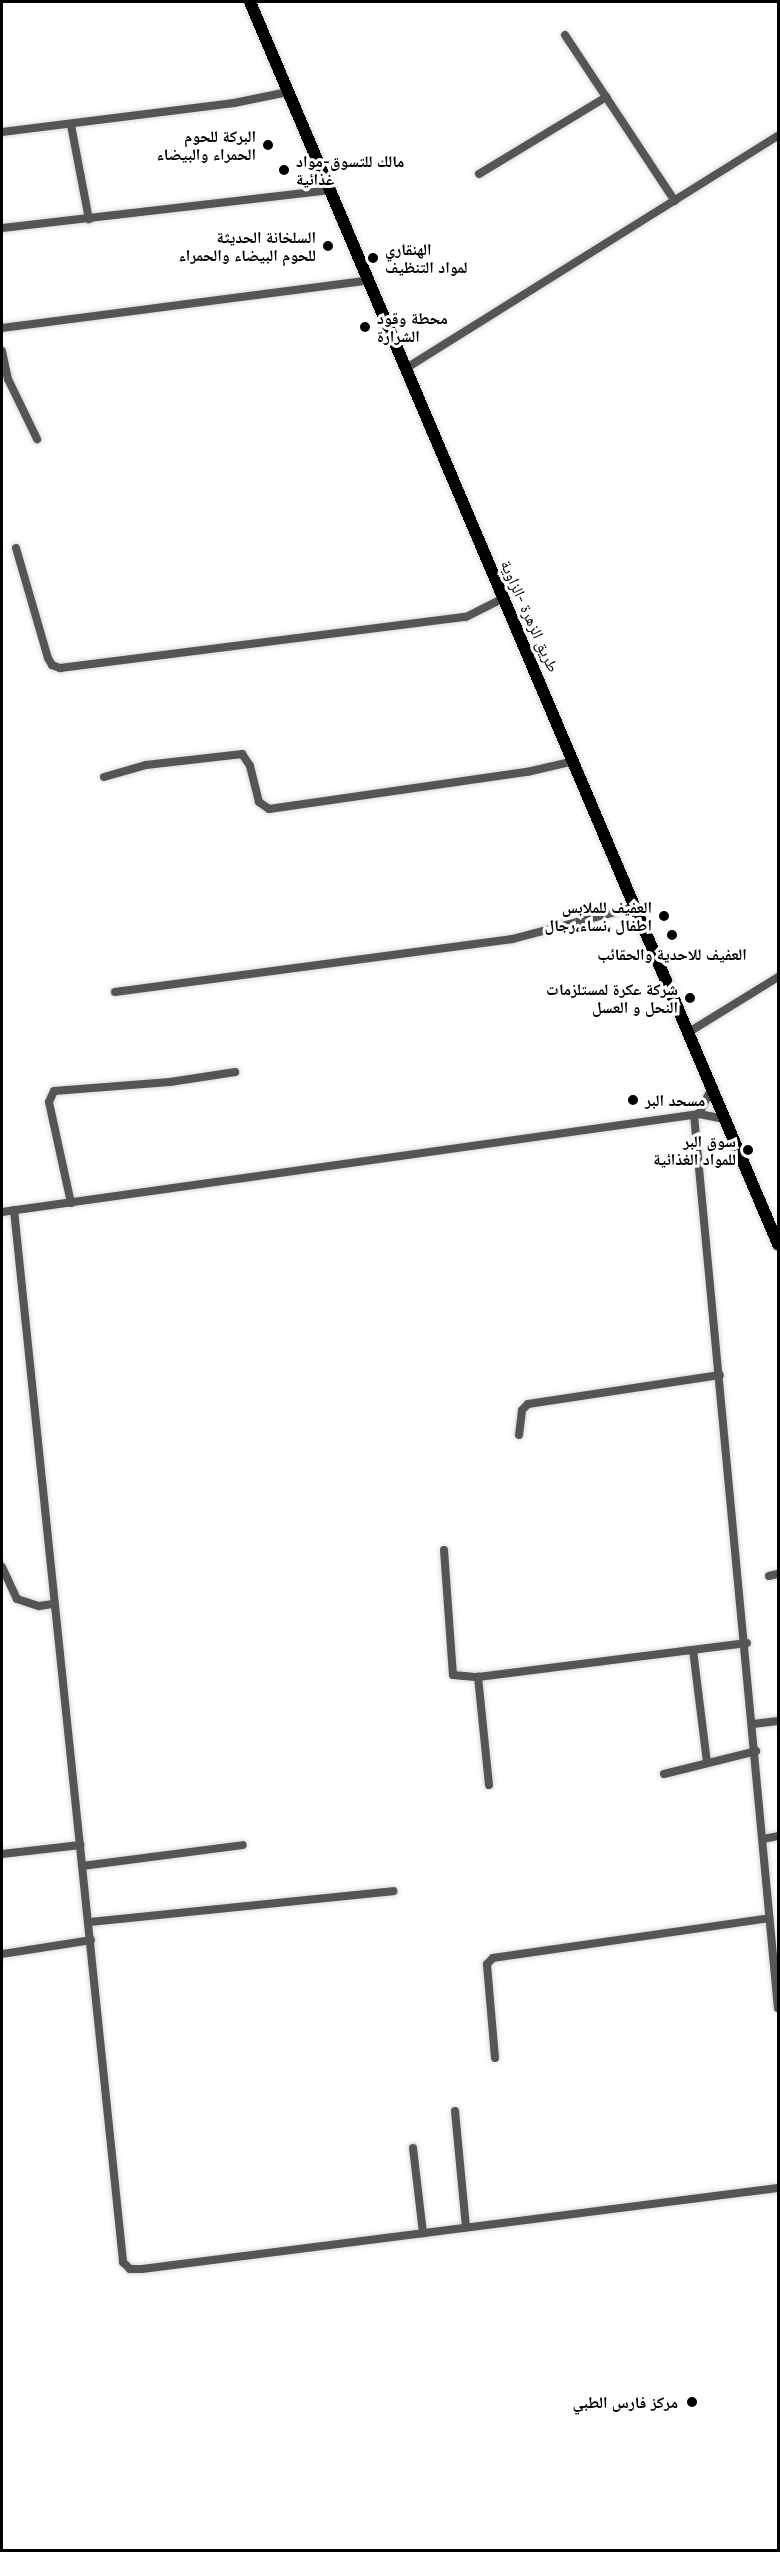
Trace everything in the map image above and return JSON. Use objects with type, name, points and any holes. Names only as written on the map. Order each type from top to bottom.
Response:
[{"type":"main road","name":"طريق الزهرة -الزاوية","points":[[250,2],[328,190],[408,367],[778,1244]]},
{"type":"street","points":[[565,35],[675,201]]},
{"type":"street","points":[[2,132],[70,125],[288,92]]},
{"type":"street","points":[[479,174],[606,97]]},
{"type":"street","points":[[70,125],[89,219]]},
{"type":"street","points":[[408,367],[778,136]]},
{"type":"street","points":[[2,228],[328,190]]},
{"type":"street","points":[[2,328],[370,280]]},
{"type":"street","points":[[2,351],[8,379],[37,439]]},
{"type":"street","points":[[16,548],[48,657],[52,665],[60,668],[466,617],[504,598]]},
{"type":"street","points":[[104,777],[146,765],[242,754],[250,766],[259,802],[269,809],[527,772],[574,760]]},
{"type":"street","points":[[115,992],[512,939],[636,907]]},
{"type":"street","points":[[689,1032],[778,977]]},
{"type":"street","points":[[71,1203],[49,1102],[54,1091],[170,1082],[235,1072]]},
{"type":"street","points":[[711,1089],[697,1114],[747,1643],[778,2008]]},
{"type":"street","points":[[2,1212],[697,1114],[724,1119]]},
{"type":"street","points":[[14,1210],[53,1604],[91,1940],[120,2257],[126,2266],[142,2269],[778,2188]]},
{"type":"street","points":[[519,1435],[522,1410],[528,1404],[720,1375]]},
{"type":"street","points":[[444,1550],[453,1675],[478,1677],[747,1643]]},
{"type":"street","points":[[2,1567],[17,1599],[39,1606],[53,1604]]},
{"type":"street","points":[[693,1650],[707,1763]]},
{"type":"street","points":[[478,1677],[489,1785]]},
{"type":"street","points":[[753,1725],[778,1722]]},
{"type":"street","points":[[664,1774],[756,1751]]},
{"type":"street","points":[[763,1839],[778,1836]]},
{"type":"street","points":[[2,1854],[80,1845]]},
{"type":"street","points":[[82,1866],[243,1845]]},
{"type":"street","points":[[89,1922],[393,1891]]},
{"type":"street","points":[[495,2058],[487,1964],[493,1958],[769,1918]]},
{"type":"street","points":[[2,1954],[91,1940]]},
{"type":"street","points":[[455,2111],[466,2227]]},
{"type":"street","points":[[413,2148],[423,2233]]},
{"type":"place","name":"البركة للحوم الحمراء والبيضاء","points":[[268,145]]},
{"type":"place","name":"مالك للتسوق-مواد غذائية","points":[[284,170]]},
{"type":"place","name":"السلخانة الحديثة للحوم البيضاء والحمراء","points":[[328,246]]},
{"type":"place","name":"الهنقاري لمواد التنظيف","points":[[373,258]]},
{"type":"place","name":"محطة وقود الشرارة","points":[[365,327]]},
{"type":"place","name":"العفيف للملابس اطفال ،نساء،رجال","points":[[664,916]]},
{"type":"place","name":"العفيف للاحدية والحقائب","points":[[672,935]]},
{"type":"place","name":"شركة عكرة لمستلزمات النحل و العسل","points":[[690,998]]},
{"type":"place","name":"مسحد البر","points":[[633,1100]]},
{"type":"place","name":"سوق البر للمواد الغذائية","points":[[748,1150]]},
{"type":"place","name":"مركز فارس الطبي","points":[[692,2402]]}]
